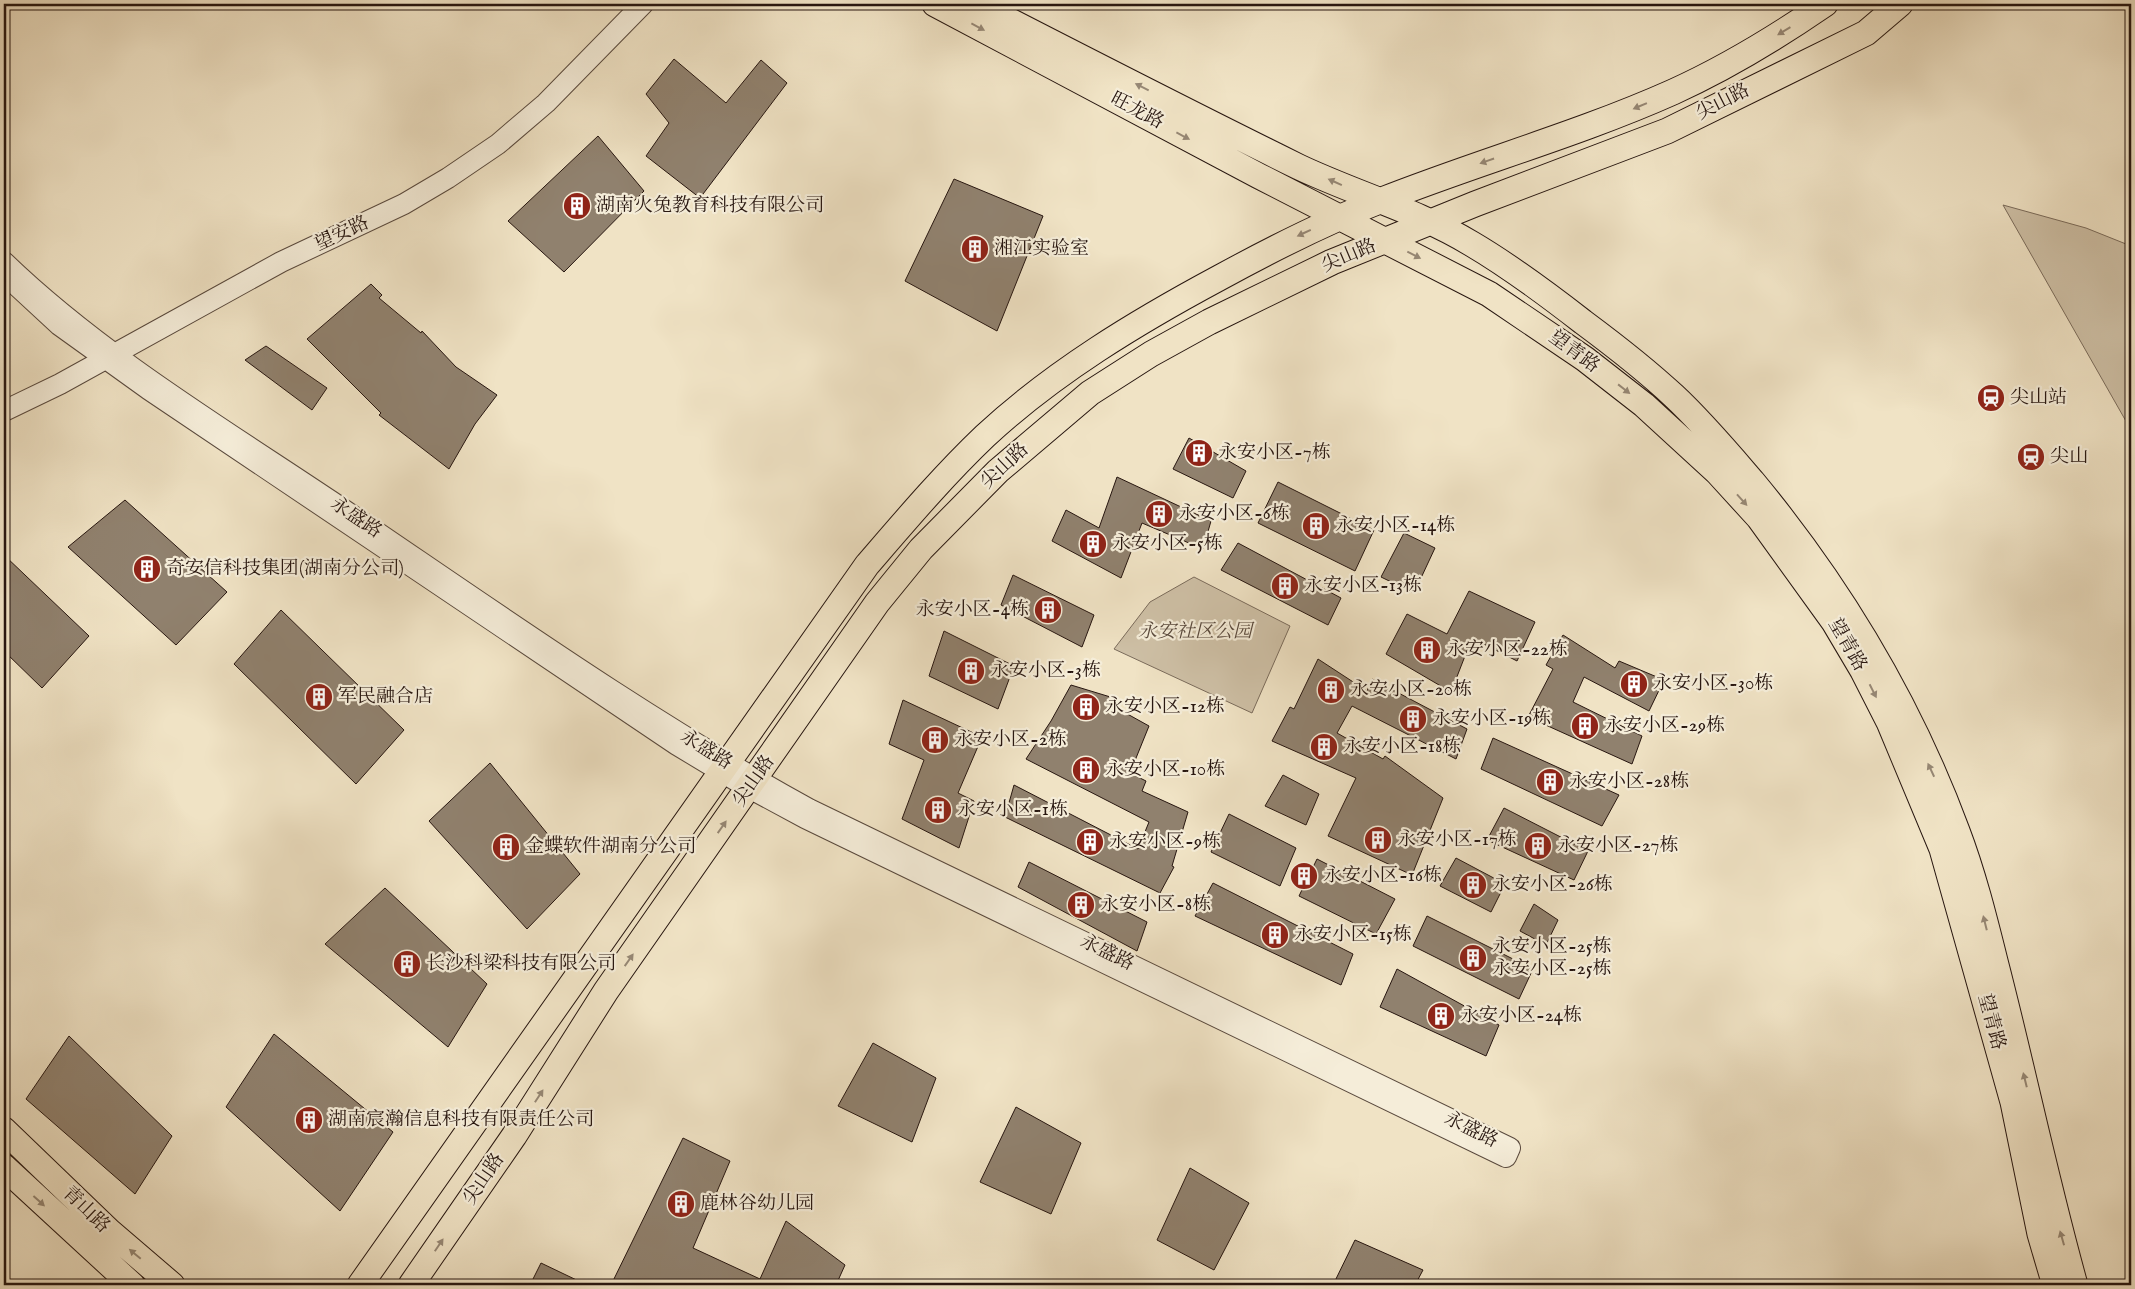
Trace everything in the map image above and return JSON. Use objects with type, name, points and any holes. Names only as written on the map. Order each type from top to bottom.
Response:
[{"type":"main road","name":"旺龙路","points":[[935,4],[1339,217]]},
{"type":"main road","name":"旺龙路","points":[[977,4],[1302,168],[1380,200]]},
{"type":"main road","name":"尖山路","points":[[360,1285],[867,565],[930,492],[986,435],[1050,384],[1139,322],[1287,241],[1380,200],[1609,119],[1675,91],[1736,60],[1825,4]]},
{"type":"main road","name":"尖山路","points":[[412,1285],[514,1136],[606,992],[877,603],[921,549],[972,496],[1032,441],[1090,393],[1201,326],[1332,262],[1667,131],[1866,33],[1900,4]]},
{"type":"main road","name":"望青路","points":[[1380,200],[1432,222],[1500,260],[1551,297],[1676,397],[1727,451],[1795,533],[1832,585],[1864,636],[1908,720],[1958,832],[1978,897],[2016,1039],[2058,1222],[2075,1285]]},
{"type":"main road","name":"望青路","points":[[1339,217],[1489,294],[1585,359],[1652,411],[1711,466],[1759,518],[1834,622],[1889,722],[1942,850],[2013,1102],[2040,1234],[2055,1285]]},
{"type":"main road","name":"青山路","points":[[4,1130],[109,1231],[172,1285]]},
{"type":"main road","name":"青山路","points":[[4,1166],[132,1285]]},
{"type":"street","name":"望安路","points":[[4,411],[278,252],[400,194],[444,168],[492,134],[539,95],[629,4]]},
{"type":"street","name":"望安路","points":[[4,402],[281,262],[404,204],[448,178],[498,144],[546,102],[643,4]]},
{"type":"street","name":"永盛路","points":[[4,262],[106,352]]},
{"type":"street","name":"永盛路","points":[[4,274],[59,324],[106,352],[724,767],[805,818],[1506,1157],[1510,1148],[809,809],[752,784]]},
{"type":"green space","points":[[2003,205],[2086,228],[2131,246],[2131,430]]},
{"type":"green space","name":"永安社区公园","points":[[1194,577],[1290,626],[1252,713],[1114,649],[1150,602]]},
{"type":"building","points":[[674,59],[726,103],[761,60],[787,83],[700,198],[646,156],[669,123],[646,94]]},
{"type":"building","name":"湖南火兔教育科技有限公司","points":[[598,136],[644,191],[564,272],[508,221]]},
{"type":"building","name":"湘江实验室","points":[[954,179],[1043,216],[997,331],[905,281]]},
{"type":"building","points":[[371,284],[382,295],[379,298],[421,333],[422,331],[456,367],[497,395],[475,424],[449,469],[379,415],[381,413],[307,339]]},
{"type":"building","points":[[266,346],[327,388],[312,410],[245,360]]},
{"type":"building","name":"永安小区-7栋","points":[[1189,438],[1246,471],[1233,498],[1173,469]]},
{"type":"building","points":[[1117,477],[1211,521],[1203,549],[1142,523],[1121,578],[1052,541],[1066,510],[1099,528]]},
{"type":"building","name":"永安小区-14栋","points":[[1278,482],[1374,530],[1355,571],[1258,523]]},
{"type":"building","name":"奇安信科技集团(湖南分公司)","points":[[125,500],[227,592],[176,645],[68,547]]},
{"type":"building","points":[[1404,533],[1435,548],[1414,593],[1381,577]]},
{"type":"building","name":"永安小区-13栋","points":[[1238,543],[1341,598],[1328,625],[1221,570]]},
{"type":"building","points":[[4,555],[89,636],[42,688],[4,651]]},
{"type":"building","name":"永安小区-4栋","points":[[1013,575],[1094,615],[1082,647],[1001,605]]},
{"type":"building","points":[[1469,591],[1535,622],[1517,661],[1472,638],[1451,692],[1386,654],[1407,614],[1447,634]]},
{"type":"building","name":"军民融合店","points":[[281,610],[404,730],[356,784],[234,664]]},
{"type":"building","name":"永安小区-3栋","points":[[944,631],[1014,666],[998,709],[929,676]]},
{"type":"building","points":[[1563,635],[1615,668],[1619,661],[1664,680],[1649,711],[1584,677],[1573,702],[1642,736],[1632,764],[1528,717],[1553,669],[1546,665]]},
{"type":"building","points":[[1318,659],[1367,691],[1372,679],[1467,729],[1456,759],[1352,706],[1337,733],[1383,759],[1385,756],[1443,798],[1412,875],[1328,836],[1356,778],[1272,741],[1290,707],[1294,709]]},
{"type":"building","points":[[1071,685],[1117,699],[1113,706],[1149,726],[1130,773],[1146,781],[1142,791],[1188,812],[1172,866],[1174,867],[1160,893],[1005,817],[1014,785],[1138,849],[1149,822],[1026,759],[1051,721]]},
{"type":"building","points":[[903,700],[982,737],[958,793],[974,801],[959,848],[902,819],[924,760],[889,744]]},
{"type":"building","name":"永安小区-28栋","points":[[1493,738],[1619,795],[1602,826],[1481,769]]},
{"type":"building","name":"金蝶软件湖南分公司","points":[[490,763],[580,874],[527,929],[429,821]]},
{"type":"building","points":[[1283,775],[1319,794],[1306,825],[1265,806]]},
{"type":"building","name":"永安小区-27栋","points":[[1504,808],[1588,851],[1574,880],[1487,840]]},
{"type":"building","points":[[1229,814],[1296,848],[1280,886],[1211,852]]},
{"type":"building","name":"永安小区-26栋","points":[[1456,858],[1505,884],[1491,912],[1440,886]]},
{"type":"building","points":[[1317,859],[1395,899],[1376,934],[1299,896]]},
{"type":"building","name":"永安小区-8栋","points":[[1029,862],[1147,922],[1137,951],[1018,887]]},
{"type":"building","name":"永安小区-15栋","points":[[1213,883],[1353,954],[1341,985],[1195,916]]},
{"type":"building","name":"长沙科梁科技有限公司","points":[[385,888],[487,984],[448,1047],[325,944]]},
{"type":"building","name":"永安小区-26栋","points":[[1534,904],[1558,920],[1546,945],[1520,931]]},
{"type":"building","name":"永安小区-25栋 永安小区-25栋","points":[[1427,916],[1533,969],[1519,999],[1413,946]]},
{"type":"building","name":"永安小区-24栋","points":[[1397,969],[1499,1025],[1486,1056],[1380,1007]]},
{"type":"building","name":"湖南宸瀚信息科技有限责任公司","points":[[274,1034],[393,1132],[340,1211],[226,1107]]},
{"type":"building","points":[[69,1036],[172,1136],[135,1194],[26,1099]]},
{"type":"building","points":[[873,1043],[936,1078],[912,1142],[838,1106]]},
{"type":"building","points":[[1016,1107],[1081,1143],[1051,1214],[980,1182]]},
{"type":"building","name":"鹿林谷幼儿园","points":[[683,1138],[730,1161],[693,1248],[760,1279],[786,1221],[845,1265],[836,1285],[611,1285]]},
{"type":"building","points":[[1190,1168],[1249,1203],[1214,1270],[1157,1240]]},
{"type":"building","points":[[1355,1240],[1423,1270],[1415,1285],[1333,1285]]},
{"type":"building","points":[[541,1263],[587,1285],[530,1285]]},
{"type":"place","name":"湖南火兔教育科技有限公司","points":[[577,206]]},
{"type":"place","name":"湘江实验室","points":[[975,249]]},
{"type":"place","name":"尖山站","points":[[1991,398]]},
{"type":"place","name":"永安小区-7栋","points":[[1199,453]]},
{"type":"place","name":"尖山","points":[[2031,457]]},
{"type":"place","name":"永安小区-6栋","points":[[1159,514]]},
{"type":"place","name":"永安小区-14栋","points":[[1316,526]]},
{"type":"place","name":"永安小区-5栋","points":[[1093,544]]},
{"type":"place","name":"奇安信科技集团(湖南分公司)","points":[[147,569]]},
{"type":"place","name":"永安小区-13栋","points":[[1285,586]]},
{"type":"place","name":"永安小区-4栋","points":[[1048,610]]},
{"type":"place","name":"永安小区-22栋","points":[[1427,650]]},
{"type":"place","name":"永安小区-3栋","points":[[971,671]]},
{"type":"place","name":"永安小区-30栋","points":[[1634,684]]},
{"type":"place","name":"永安小区-20栋","points":[[1331,690]]},
{"type":"place","name":"军民融合店","points":[[319,697]]},
{"type":"place","name":"永安小区-12栋","points":[[1086,707]]},
{"type":"place","name":"永安小区-19栋","points":[[1413,719]]},
{"type":"place","name":"永安小区-29栋","points":[[1585,726]]},
{"type":"place","name":"永安小区-2栋","points":[[935,740]]},
{"type":"place","name":"永安小区-18栋","points":[[1324,747]]},
{"type":"place","name":"永安小区-10栋","points":[[1086,770]]},
{"type":"place","name":"永安小区-28栋","points":[[1550,782]]},
{"type":"place","name":"永安小区-1栋","points":[[938,810]]},
{"type":"place","name":"永安小区-17栋","points":[[1378,840]]},
{"type":"place","name":"永安小区-9栋","points":[[1090,842]]},
{"type":"place","name":"永安小区-27栋","points":[[1538,846]]},
{"type":"place","name":"金蝶软件湖南分公司","points":[[506,847]]},
{"type":"place","name":"永安小区-16栋","points":[[1304,876]]},
{"type":"place","name":"永安小区-26栋","points":[[1473,885]]},
{"type":"place","name":"永安小区-8栋","points":[[1081,905]]},
{"type":"place","name":"永安小区-15栋","points":[[1275,935]]},
{"type":"place","name":"永安小区-25栋 永安小区-25栋","points":[[1473,958]]},
{"type":"place","name":"长沙科梁科技有限公司","points":[[407,964]]},
{"type":"place","name":"永安小区-24栋","points":[[1441,1016]]},
{"type":"place","name":"湖南宸瀚信息科技有限责任公司","points":[[309,1120]]},
{"type":"place","name":"鹿林谷幼儿园","points":[[681,1204]]}]
